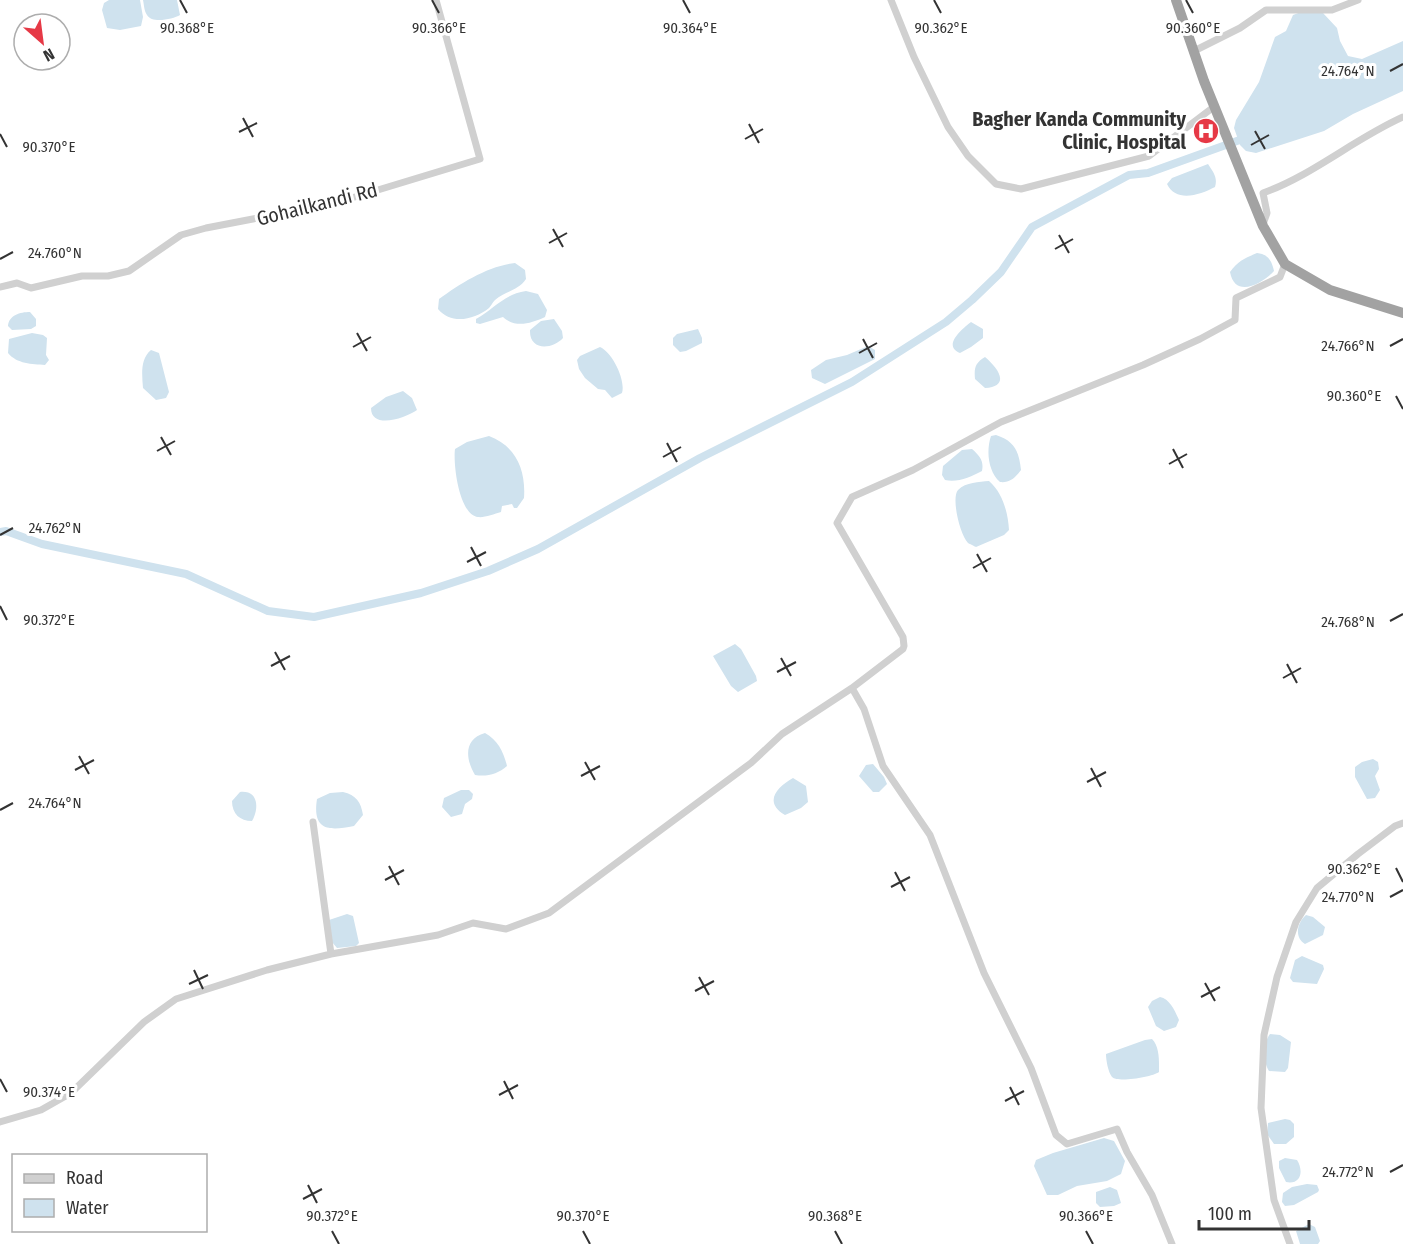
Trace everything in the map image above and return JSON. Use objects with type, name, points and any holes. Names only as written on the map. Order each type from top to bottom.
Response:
[{"type":"highway","points":[[1176,0],[1248,190],[1263,226],[1285,264],[1330,290],[1403,312]]},
{"type":"street","name":"Gohailkandi Rd","points":[[0,286],[17,283],[31,288],[82,276],[108,276],[129,271],[181,235],[335,203],[480,159],[436,0]]},
{"type":"street","points":[[891,0],[914,57],[948,127],[968,156],[996,184],[1021,189],[1149,156],[1215,106]]},
{"type":"street","points":[[1194,51],[1240,28],[1266,10],[1332,10],[1358,0]]},
{"type":"street","points":[[1263,226],[1267,213],[1263,193],[1299,176],[1377,129],[1403,117]]},
{"type":"street","points":[[0,1122],[41,1110],[71,1092],[144,1022],[176,999],[267,970],[331,954],[438,935],[473,923],[506,929],[549,913],[751,763],[783,734],[852,688],[903,649],[903,637],[837,522],[852,497],[913,470],[1001,422],[1143,365],[1200,339],[1235,320],[1236,298],[1280,277],[1285,264]]},
{"type":"street","points":[[852,688],[864,709],[883,766],[930,835],[984,973],[1031,1068],[1056,1135],[1066,1144],[1117,1129],[1127,1152],[1152,1195],[1172,1244]]},
{"type":"street","points":[[312,822],[331,954]]},
{"type":"street","points":[[1290,1244],[1274,1200],[1261,1108],[1264,1035],[1277,977],[1296,922],[1317,888],[1395,826],[1403,823]]},
{"type":"water","points":[[109,0],[140,0],[143,17],[141,26],[120,30],[107,28],[102,10],[104,3]]},
{"type":"water","points":[[143,0],[177,0],[180,15],[158,20],[150,18],[146,13]]},
{"type":"water","points":[[1301,12],[1323,13],[1337,28],[1340,41],[1348,56],[1362,59],[1403,41],[1403,91],[1353,114],[1324,131],[1256,153],[1246,151],[1240,145],[1234,128],[1236,120],[1259,82],[1275,37],[1286,31],[1293,15]]},
{"type":"water","points":[[1208,164],[1216,180],[1215,187],[1209,190],[1196,195],[1182,195],[1176,194],[1167,184],[1172,178]]},
{"type":"water","points":[[1257,253],[1269,259],[1274,271],[1256,284],[1243,287],[1237,285],[1230,272],[1242,260]]},
{"type":"water","points":[[515,263],[525,270],[526,279],[519,286],[499,297],[483,312],[470,318],[456,319],[443,314],[438,309],[439,299],[466,281],[485,271]]},
{"type":"water","points":[[526,291],[538,294],[547,310],[545,317],[523,324],[513,323],[503,317],[480,324],[476,323],[476,319],[511,295]]},
{"type":"water","points":[[30,312],[36,319],[36,326],[31,329],[12,330],[8,326],[10,319],[16,315]]},
{"type":"water","points":[[554,319],[562,331],[563,338],[547,346],[533,342],[530,330],[541,321]]},
{"type":"water","points":[[971,322],[983,329],[983,338],[960,353],[955,350],[953,342]]},
{"type":"water","points":[[698,329],[702,343],[680,352],[673,345],[673,338],[677,334]]},
{"type":"water","points":[[32,333],[47,338],[46,355],[49,360],[45,365],[20,361],[8,353],[9,339]]},
{"type":"water","points":[[868,346],[875,350],[875,359],[825,384],[812,378],[811,370],[826,360],[847,355]]},
{"type":"water","points":[[600,347],[613,360],[622,381],[622,393],[612,398],[605,390],[598,389],[585,378],[579,369],[577,360],[580,356]]},
{"type":"water","points":[[151,350],[159,353],[169,392],[166,398],[156,400],[143,388],[143,363]]},
{"type":"water","points":[[985,357],[1000,376],[998,384],[993,387],[985,388],[975,379],[977,364]]},
{"type":"water","points":[[403,391],[412,398],[417,410],[398,419],[390,420],[377,419],[373,415],[371,408],[386,397]]},
{"type":"water","points":[[996,435],[1012,444],[1019,458],[1021,470],[1007,482],[1000,482],[989,460],[991,436]]},
{"type":"water","points":[[489,436],[506,446],[517,460],[523,478],[524,498],[517,508],[514,508],[512,504],[502,506],[501,512],[478,517],[471,514],[462,499],[456,477],[455,449],[467,442]]},
{"type":"water","points":[[972,449],[981,459],[982,471],[959,480],[945,480],[942,475],[943,466],[962,450]]},
{"type":"water","points":[[989,481],[998,491],[1004,504],[1009,530],[1004,535],[976,547],[968,543],[962,532],[957,516],[956,494],[965,485]]},
{"type":"water","points":[[735,644],[741,649],[757,681],[738,692],[731,686],[713,656]]},
{"type":"water","points":[[485,733],[500,747],[507,766],[492,774],[475,775],[469,762],[468,750],[473,740]]},
{"type":"water","points":[[1373,759],[1378,762],[1379,769],[1375,776],[1380,790],[1375,798],[1367,799],[1355,777],[1355,767]]},
{"type":"water","points":[[873,764],[887,784],[879,792],[873,792],[859,776],[866,765]]},
{"type":"water","points":[[793,778],[806,786],[808,802],[785,815],[775,805],[775,795]]},
{"type":"water","points":[[461,790],[469,790],[473,794],[472,799],[465,804],[462,814],[451,817],[442,807],[444,798]]},
{"type":"water","points":[[240,792],[251,794],[256,801],[256,811],[252,821],[240,818],[233,810],[232,801]]},
{"type":"water","points":[[343,792],[357,800],[363,815],[354,826],[330,828],[324,826],[317,817],[317,799],[330,793]]},
{"type":"water","points":[[347,914],[353,916],[359,943],[356,946],[337,948],[332,942],[329,920]]},
{"type":"water","points":[[1306,915],[1313,917],[1325,927],[1323,935],[1305,944],[1299,938],[1298,930],[1300,922]]},
{"type":"water","points":[[1302,956],[1323,965],[1324,969],[1317,984],[1293,982],[1290,978],[1295,960]]},
{"type":"water","points":[[1160,997],[1164,998],[1174,1009],[1179,1020],[1176,1027],[1164,1031],[1156,1026],[1148,1007],[1152,1001]]},
{"type":"water","points":[[1270,1034],[1280,1035],[1291,1042],[1288,1068],[1285,1072],[1269,1071],[1267,1067],[1265,1047]]},
{"type":"water","points":[[1152,1039],[1158,1050],[1159,1072],[1135,1079],[1112,1077],[1106,1054]]},
{"type":"water","points":[[1285,1119],[1294,1124],[1294,1137],[1286,1144],[1274,1144],[1267,1134],[1268,1123]]},
{"type":"water","points":[[1104,1138],[1114,1141],[1125,1161],[1121,1174],[1107,1181],[1077,1186],[1058,1195],[1047,1195],[1034,1166],[1036,1160]]},
{"type":"water","points":[[1285,1158],[1297,1160],[1299,1164],[1301,1173],[1295,1181],[1286,1182],[1279,1168],[1279,1161]]},
{"type":"water","points":[[1317,1185],[1318,1192],[1294,1205],[1285,1206],[1282,1202],[1283,1193],[1292,1187]]},
{"type":"water","points":[[1110,1187],[1117,1190],[1121,1203],[1100,1207],[1096,1203],[1096,1192]]},
{"type":"water","points":[[1309,1224],[1315,1227],[1320,1241],[1318,1244],[1300,1244],[1296,1231]]},
{"type":"waterway","points":[[0,532],[6,531],[42,544],[186,574],[268,611],[314,617],[421,593],[488,571],[538,549],[700,458],[852,382],[946,322],[972,300],[1001,272],[1032,227],[1129,175],[1148,173],[1248,137]]},
{"type":"place","name":"Bagher Kanda Community Clinic, Hospital","points":[[1206,131]]}]
